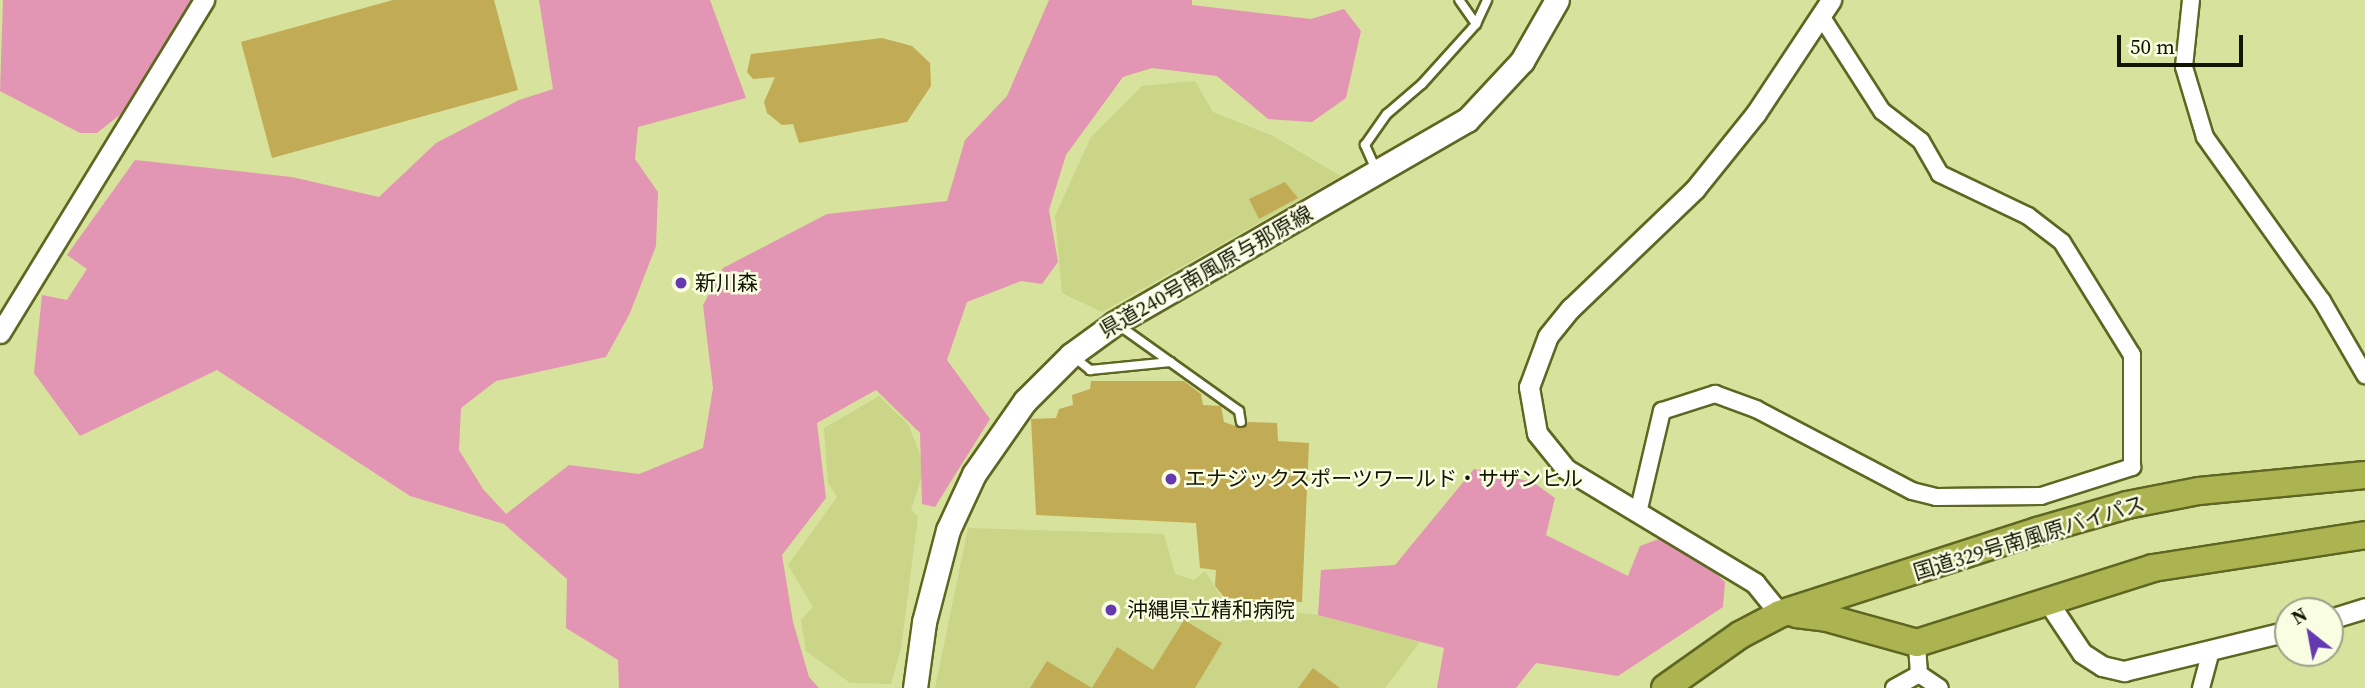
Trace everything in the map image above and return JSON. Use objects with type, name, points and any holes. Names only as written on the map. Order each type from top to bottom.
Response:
[{"type":"highway","name":"国道329号南風原バイパス","points":[[1665,688],[1740,635],[1780,614],[2127,505],[2250,483],[2365,475]]},
{"type":"highway","points":[[1780,614],[1827,618],[1917,643],[2046,599],[2193,560],[2365,535]]},
{"type":"main road","name":"県道240号南風原与那原線","points":[[915,688],[938,557],[960,500],[994,442],[1026,401],[1071,355],[1115,323],[1439,139],[1489,100],[1522,61],[1557,0]]},
{"type":"street","points":[[1,329],[204,0]]},
{"type":"street","points":[[2191,0],[2185,67],[2205,137],[2322,302],[2365,375]]},
{"type":"street","points":[[1638,513],[1662,411],[1715,394],[1756,409],[1912,491],[1936,497],[2041,496],[2132,467],[2132,355],[2062,242],[2028,216],[1940,174],[1921,141],[1882,111],[1826,8],[1756,113],[1695,189],[1571,308],[1536,359],[1530,387],[1531,411],[1548,451],[1581,480],[1755,583],[1780,614]]},
{"type":"street","points":[[2046,599],[2082,653],[2102,666],[2124,671],[2274,635]]},
{"type":"street","points":[[2344,615],[2365,608]]},
{"type":"street","points":[[1917,643],[1919,674]]},
{"type":"street","points":[[2201,688],[2211,651]]},
{"type":"street","points":[[1894,688],[1919,674]]},
{"type":"street","points":[[1919,674],[1940,688]]},
{"type":"lane","points":[[1459,0],[1476,23]]},
{"type":"lane","points":[[1378,174],[1365,145],[1387,114],[1422,84],[1476,23],[1487,0]]},
{"type":"lane","points":[[1115,323],[1239,411],[1241,422]]},
{"type":"lane","points":[[1071,355],[1090,370],[1171,362]]},
{"type":"shaded area","points":[[3,0],[191,0],[121,114],[97,133],[80,133],[0,91]]},
{"type":"shaded area","points":[[539,0],[710,0],[746,98],[638,127],[635,159],[658,192],[656,246],[630,313],[606,357],[496,381],[461,408],[459,450],[483,489],[506,514],[569,465],[639,474],[703,448],[713,388],[703,305],[723,268],[827,214],[947,201],[965,140],[1007,96],[1049,0],[1192,0],[1192,5],[1311,19],[1344,9],[1361,31],[1346,98],[1312,122],[1268,119],[1217,76],[1152,68],[1123,77],[1066,155],[1049,210],[1058,262],[1042,284],[1021,281],[967,302],[947,360],[990,419],[935,507],[922,504],[920,433],[876,390],[817,423],[826,498],[782,555],[793,622],[809,677],[819,688],[619,688],[618,660],[566,628],[567,579],[504,524],[410,496],[217,370],[80,436],[34,373],[42,295],[67,300],[87,269],[67,255],[135,160],[292,177],[379,197],[436,143],[519,100],[553,89]]},
{"type":"shaded area","points":[[1195,81],[1213,112],[1273,136],[1341,176],[1102,312],[1062,293],[1055,216],[1091,137],[1142,86]]},
{"type":"shaded area","points":[[879,396],[908,424],[925,466],[911,510],[918,517],[901,649],[891,684],[850,683],[806,651],[801,620],[813,607],[788,565],[837,497],[828,483],[824,428]]},
{"type":"shaded area","points":[[1474,469],[1533,482],[1555,498],[1546,535],[1628,576],[1640,546],[1659,539],[1707,565],[1725,582],[1723,607],[1618,676],[1536,663],[1516,688],[1437,688],[1444,648],[1318,615],[1321,570],[1395,565]]},
{"type":"shaded area","name":"沖縄県立精和病院","points":[[968,528],[1164,534],[1175,574],[1194,580],[1205,571],[1226,605],[1318,615],[1420,642],[1385,688],[935,688]]},
{"type":"building","points":[[393,0],[494,0],[518,90],[272,158],[241,42]]},
{"type":"building","points":[[882,38],[912,46],[930,63],[931,86],[907,122],[799,143],[793,124],[782,125],[767,113],[764,102],[775,77],[753,79],[747,72],[751,54]]},
{"type":"building","points":[[1285,182],[1298,198],[1259,219],[1249,199]]},
{"type":"building","name":"エナジックスポーツワールド・サザンヒル","points":[[1091,381],[1184,381],[1201,394],[1203,405],[1221,406],[1224,422],[1241,428],[1247,422],[1277,423],[1278,441],[1309,443],[1302,602],[1228,602],[1215,586],[1216,570],[1200,568],[1196,523],[1036,515],[1031,419],[1056,418],[1059,409],[1073,405],[1072,395],[1090,389]]},
{"type":"building","points":[[1184,620],[1222,643],[1195,688],[1092,688],[1117,647],[1153,670]]},
{"type":"building","points":[[1047,661],[1092,688],[1030,688]]},
{"type":"building","points":[[1313,668],[1340,688],[1298,688]]},
{"type":"place","name":"新川森","points":[[681,283]]},
{"type":"place","name":"エナジックスポーツワールド・サザンヒル","points":[[1171,479]]},
{"type":"place","name":"沖縄県立精和病院","points":[[1111,610]]}]
